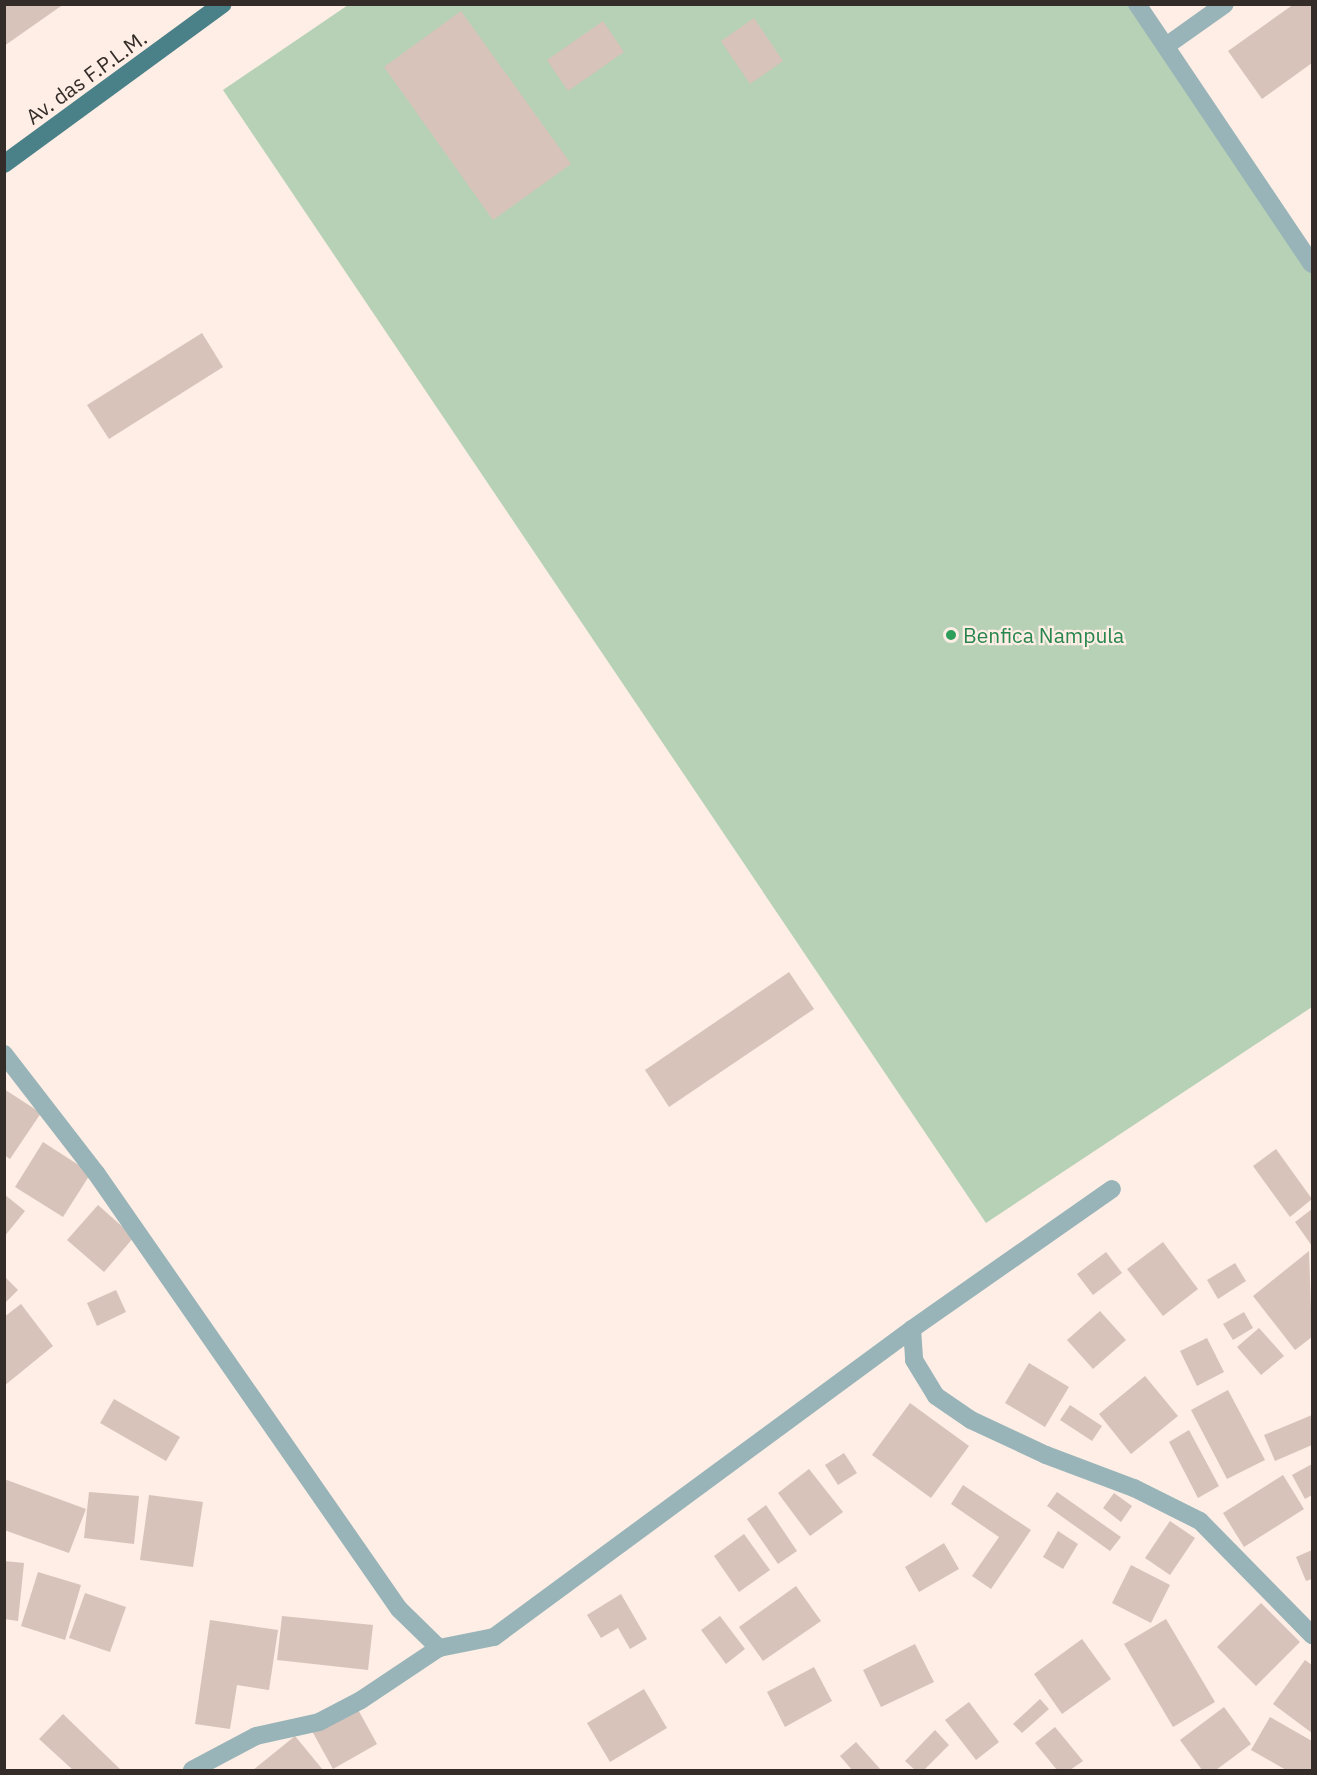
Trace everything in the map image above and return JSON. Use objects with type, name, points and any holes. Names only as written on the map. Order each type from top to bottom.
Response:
[{"type":"main road","name":"Av. das F.P.L.M.","points":[[4,164],[223,4]]},
{"type":"street","points":[[1137,4],[1312,264]]},
{"type":"street","points":[[1166,46],[1225,4]]},
{"type":"street","points":[[4,1054],[96,1173],[399,1609],[439,1648]]},
{"type":"street","points":[[192,1770],[256,1736],[329,1716],[361,1700],[439,1648],[494,1636],[912,1329],[1112,1189]]},
{"type":"street","points":[[912,1329],[914,1360],[936,1396],[971,1420],[1046,1455],[1134,1488],[1200,1521],[1312,1635]]},
{"type":"green space","name":"Benfica Nampula","points":[[348,5],[1137,5],[1312,264],[1312,1007],[986,1223],[223,90]]},
{"type":"building","points":[[4,4],[64,4],[4,46]]},
{"type":"building","points":[[1294,4],[1312,4],[1312,63],[1262,99],[1228,51]]},
{"type":"building","points":[[461,11],[571,164],[493,220],[384,67]]},
{"type":"building","points":[[754,18],[783,61],[750,84],[721,41]]},
{"type":"building","points":[[603,21],[624,52],[568,91],[547,60]]},
{"type":"building","points":[[202,333],[223,367],[109,439],[87,405]]},
{"type":"building","points":[[789,972],[814,1009],[669,1107],[645,1070]]},
{"type":"building","points":[[4,1089],[41,1113],[10,1159],[4,1155]]},
{"type":"building","points":[[43,1142],[91,1173],[63,1217],[15,1187]]},
{"type":"building","points":[[1276,1149],[1312,1199],[1290,1217],[1253,1166]]},
{"type":"building","points":[[4,1194],[25,1211],[4,1237]]},
{"type":"building","points":[[98,1205],[134,1237],[104,1272],[67,1240]]},
{"type":"building","points":[[1312,1209],[1312,1246],[1295,1222]]},
{"type":"building","points":[[1163,1242],[1198,1289],[1163,1316],[1127,1269]]},
{"type":"building","points":[[1309,1251],[1312,1337],[1295,1350],[1253,1296]]},
{"type":"building","points":[[1106,1252],[1122,1273],[1093,1295],[1077,1274]]},
{"type":"building","points":[[1235,1263],[1246,1281],[1218,1299],[1207,1280]]},
{"type":"building","points":[[4,1276],[18,1290],[4,1304]]},
{"type":"building","points":[[116,1290],[126,1312],[97,1326],[87,1303]]},
{"type":"building","points":[[21,1304],[53,1346],[4,1386],[4,1317]]},
{"type":"building","points":[[1100,1311],[1126,1340],[1093,1369],[1067,1340]]},
{"type":"building","points":[[1244,1312],[1253,1328],[1233,1340],[1223,1324]]},
{"type":"building","points":[[1259,1328],[1284,1356],[1261,1375],[1237,1347]]},
{"type":"building","points":[[1207,1338],[1224,1372],[1197,1386],[1180,1351]]},
{"type":"building","points":[[1029,1363],[1069,1387],[1045,1427],[1005,1403]]},
{"type":"building","points":[[1145,1376],[1178,1416],[1131,1454],[1099,1414]]},
{"type":"building","points":[[1228,1390],[1265,1460],[1227,1479],[1191,1410]]},
{"type":"building","points":[[114,1399],[180,1437],[166,1461],[100,1423]]},
{"type":"building","points":[[910,1403],[969,1446],[931,1498],[872,1455]]},
{"type":"building","points":[[1070,1405],[1102,1426],[1092,1441],[1060,1420]]},
{"type":"building","points":[[1312,1415],[1312,1445],[1275,1461],[1264,1435]]},
{"type":"building","points":[[1189,1430],[1219,1486],[1198,1498],[1169,1442]]},
{"type":"building","points":[[844,1453],[857,1473],[838,1485],[825,1465]]},
{"type":"building","points":[[1312,1464],[1312,1495],[1305,1499],[1292,1475]]},
{"type":"building","points":[[809,1469],[843,1512],[810,1536],[778,1493]]},
{"type":"building","points":[[1283,1475],[1304,1509],[1244,1547],[1223,1513]]},
{"type":"building","points":[[4,1479],[86,1509],[69,1553],[4,1530]]},
{"type":"building","points":[[963,1485],[1031,1530],[991,1589],[972,1576],[999,1537],[951,1504]]},
{"type":"building","points":[[89,1492],[139,1496],[134,1544],[84,1538]]},
{"type":"building","points":[[1057,1492],[1121,1537],[1110,1551],[1047,1506]]},
{"type":"building","points":[[1114,1493],[1132,1506],[1121,1522],[1103,1508]]},
{"type":"building","points":[[149,1495],[203,1502],[193,1567],[140,1560]]},
{"type":"building","points":[[766,1505],[797,1551],[778,1564],[747,1519]]},
{"type":"building","points":[[1170,1521],[1195,1538],[1170,1575],[1145,1558]]},
{"type":"building","points":[[1058,1531],[1078,1544],[1063,1569],[1043,1557]]},
{"type":"building","points":[[744,1534],[770,1570],[739,1592],[714,1556]]},
{"type":"building","points":[[944,1543],[959,1569],[919,1592],[905,1567]]},
{"type":"building","points":[[1312,1550],[1312,1579],[1306,1581],[1296,1557]]},
{"type":"building","points":[[4,1561],[24,1563],[18,1621],[4,1619]]},
{"type":"building","points":[[1131,1565],[1170,1585],[1151,1623],[1112,1603]]},
{"type":"building","points":[[38,1572],[81,1585],[65,1640],[21,1626]]},
{"type":"building","points":[[796,1586],[821,1621],[763,1661],[739,1627]]},
{"type":"building","points":[[85,1593],[126,1607],[110,1652],[69,1638]]},
{"type":"building","points":[[621,1594],[647,1639],[630,1649],[618,1628],[601,1638],[587,1615]]},
{"type":"building","points":[[1261,1603],[1300,1642],[1256,1686],[1217,1647]]},
{"type":"building","points":[[282,1616],[373,1625],[368,1670],[277,1660]]},
{"type":"building","points":[[720,1616],[745,1649],[726,1664],[701,1630]]},
{"type":"building","points":[[1166,1619],[1215,1702],[1173,1727],[1124,1644]]},
{"type":"building","points":[[210,1620],[278,1630],[269,1690],[237,1685],[230,1729],[195,1724]]},
{"type":"building","points":[[1082,1639],[1111,1679],[1062,1714],[1034,1674]]},
{"type":"building","points":[[915,1644],[934,1682],[881,1707],[863,1670]]},
{"type":"building","points":[[1305,1660],[1312,1665],[1312,1733],[1273,1704]]},
{"type":"building","points":[[814,1667],[832,1701],[785,1727],[767,1692]]},
{"type":"building","points":[[644,1689],[667,1728],[610,1762],[587,1723]]},
{"type":"building","points":[[1040,1699],[1049,1709],[1022,1733],[1013,1724]]},
{"type":"building","points":[[969,1702],[999,1742],[976,1760],[945,1720]]},
{"type":"building","points":[[356,1706],[377,1744],[333,1769],[312,1731]]},
{"type":"building","points":[[1224,1707],[1251,1744],[1216,1770],[1202,1770],[1180,1740]]},
{"type":"building","points":[[63,1714],[121,1770],[73,1770],[39,1739]]},
{"type":"building","points":[[1270,1717],[1312,1741],[1312,1770],[1286,1770],[1251,1750]]},
{"type":"building","points":[[1055,1727],[1083,1761],[1070,1770],[1057,1770],[1035,1743]]},
{"type":"building","points":[[935,1730],[949,1745],[924,1770],[915,1770],[905,1761]]},
{"type":"building","points":[[295,1736],[323,1770],[253,1770]]},
{"type":"building","points":[[856,1742],[881,1770],[852,1770],[840,1756]]},
{"type":"place","name":"Benfica Nampula","points":[[951,635]]}]
